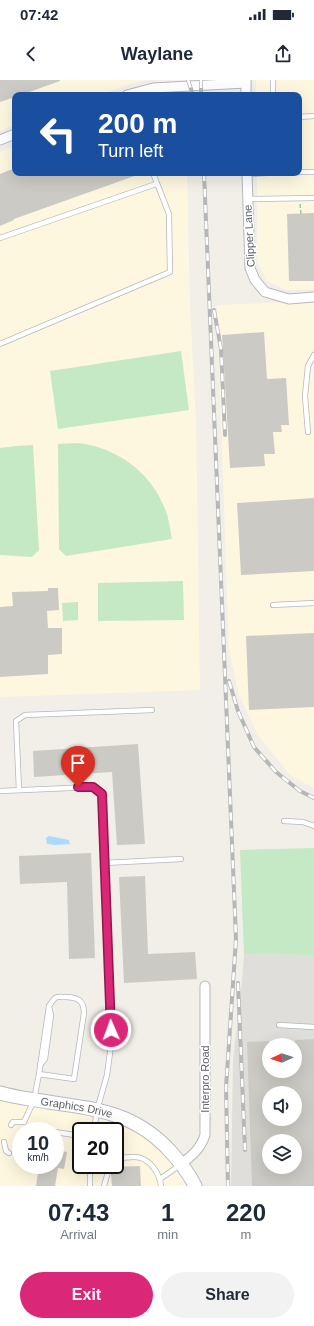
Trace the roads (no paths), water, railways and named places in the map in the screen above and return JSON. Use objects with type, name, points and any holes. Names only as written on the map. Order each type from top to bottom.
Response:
[{"type":"street","points":[[138,92],[153,88],[246,82]]},
{"type":"street","points":[[0,140],[12,135]]},
{"type":"street","name":"Clipper Lane","points":[[247,176],[250,268],[255,280],[265,292],[289,298],[314,297]]},
{"type":"street","name":"Interpro Road","points":[[181,1164],[198,1149],[203,1142],[204,1135],[205,986]]},
{"type":"street","name":"Graphics Drive","points":[[0,1093],[97,1110],[130,1120],[148,1131],[163,1144],[191,1177],[195,1186]]},
{"type":"lane","points":[[273,80],[273,92]]},
{"type":"lane","points":[[302,116],[314,116]]},
{"type":"lane","points":[[302,172],[314,172]]},
{"type":"lane","points":[[0,344],[170,272],[169,214],[154,176]]},
{"type":"lane","points":[[0,238],[156,184]]},
{"type":"lane","points":[[248,199],[314,198]]},
{"type":"lane","points":[[308,432],[305,396],[308,366],[314,355]]},
{"type":"lane","points":[[273,605],[314,603]]},
{"type":"lane","points":[[19,790],[16,720],[25,716],[152,710]]},
{"type":"lane","points":[[0,791],[93,787],[102,794],[112,1045],[107,1075],[97,1110],[95,1122]]},
{"type":"lane","points":[[284,821],[303,822],[314,826]]},
{"type":"lane","points":[[104,863],[181,859]]},
{"type":"lane","points":[[11,1125],[13,1122],[17,1121],[24,1122],[34,1100],[49,1006],[54,999],[58,997],[70,997],[80,1000],[84,1006],[84,1013],[74,1079],[39,1074]]},
{"type":"lane","points":[[279,1025],[314,1027]]},
{"type":"lane","points":[[4,1142],[6,1150],[9,1153]]},
{"type":"lane","points":[[124,1158],[140,1157],[152,1165],[160,1179],[161,1186]]},
{"type":"lane","points":[[160,1179],[181,1164]]},
{"type":"lane","points":[[90,1174],[90,1186]]},
{"type":"lane","points":[[104,1186],[107,1174]]},
{"type":"water","points":[[49,836],[69,840],[70,844],[47,844],[46,838]]},
{"type":"railway","points":[[188,80],[192,92]]},
{"type":"railway","points":[[201,80],[201,92]]},
{"type":"railway","points":[[204,176],[236,939],[226,1088],[228,1186]]},
{"type":"railway","points":[[214,310],[221,349],[225,435]]},
{"type":"railway","points":[[229,681],[238,711],[254,747],[276,772],[300,791],[314,798]]},
{"type":"railway","points":[[238,983],[245,1150]]}]
